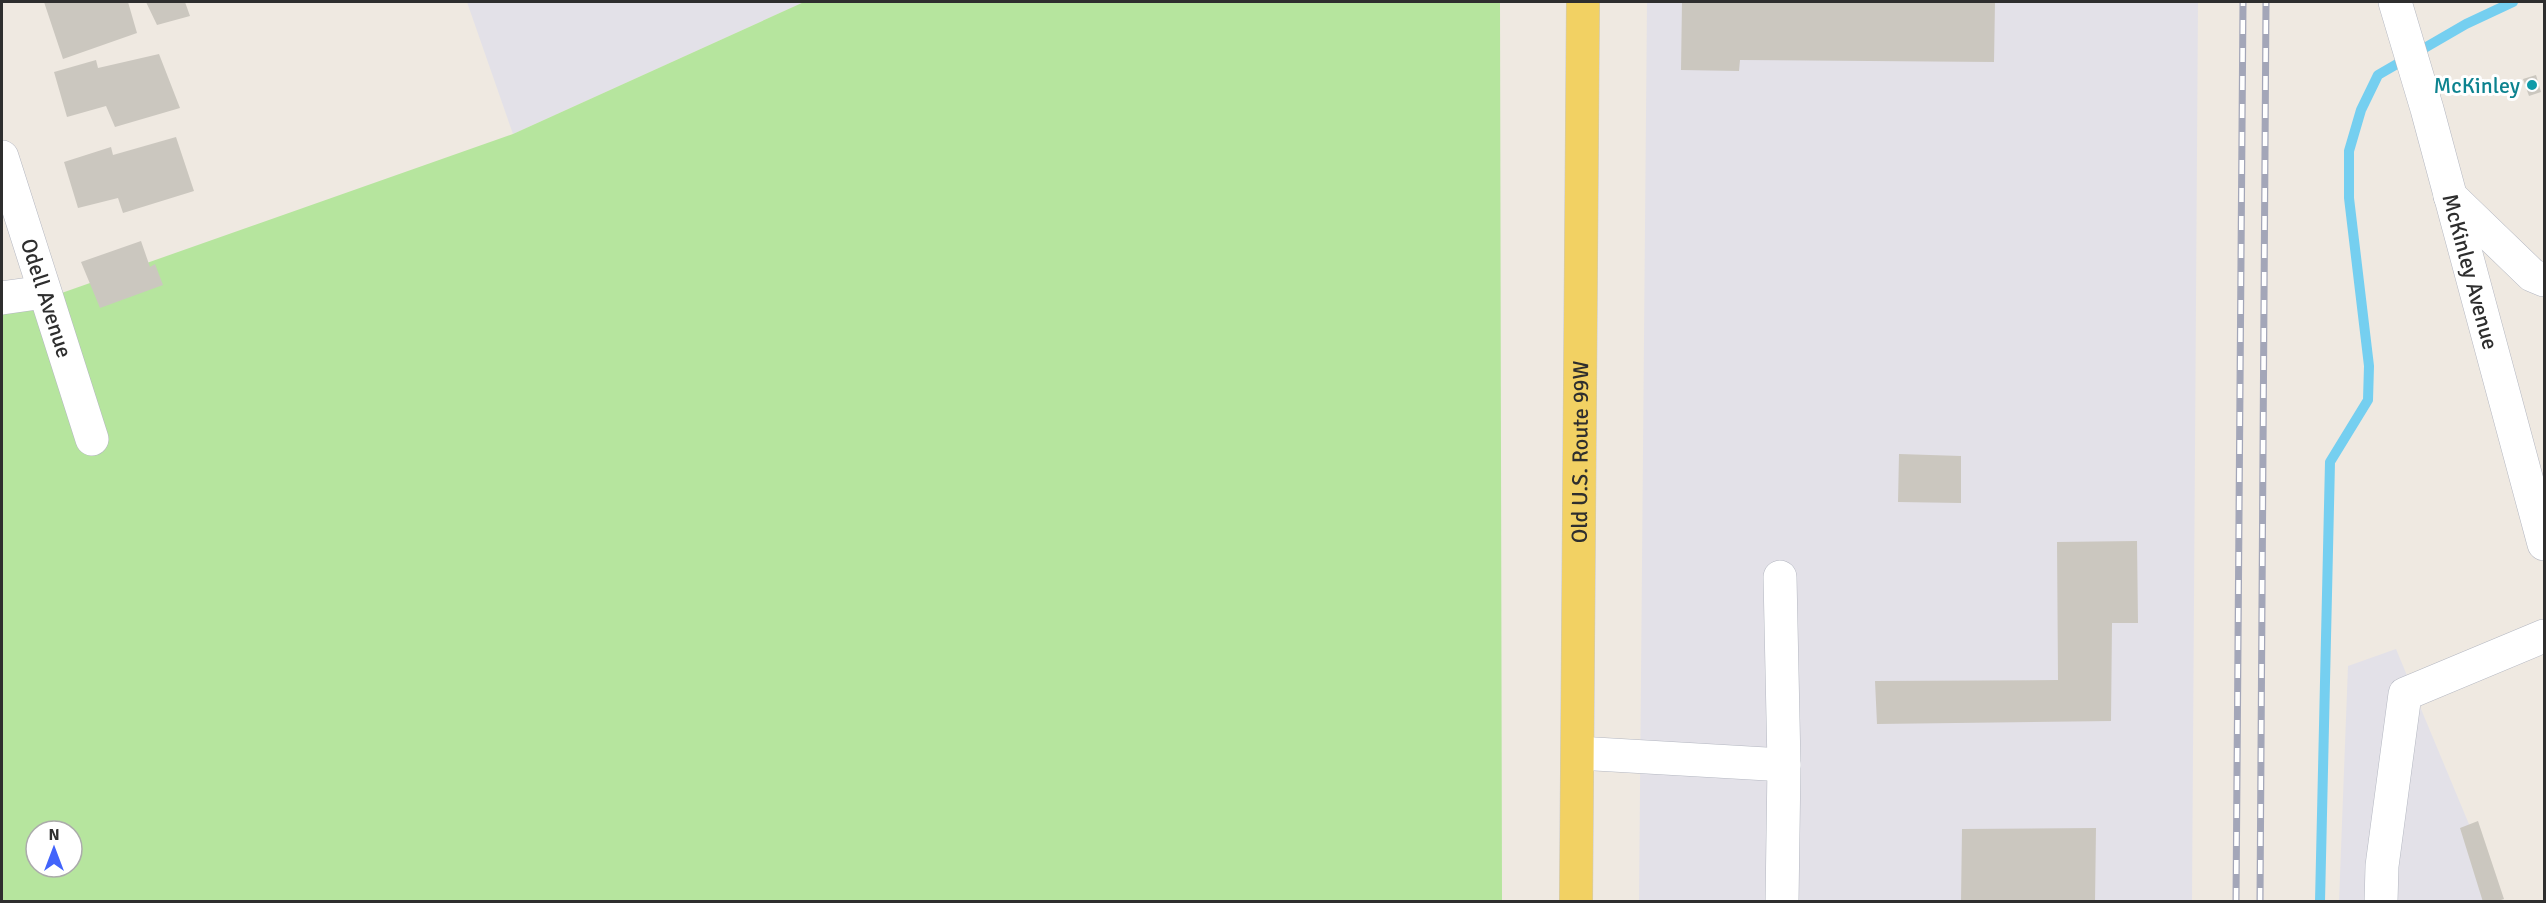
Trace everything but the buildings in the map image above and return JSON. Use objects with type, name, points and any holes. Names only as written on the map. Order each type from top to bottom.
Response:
[{"type":"main road","name":"Old U.S. Route 99W","points":[[1576,902],[1584,2]]},
{"type":"street","name":"McKinley Avenue","points":[[2395,2],[2427,109],[2544,544]]},
{"type":"street","name":"Odell Avenue","points":[[2,158],[92,439]]},
{"type":"street","points":[[2450,196],[2532,275],[2544,280]]},
{"type":"street","points":[[2,298],[44,292]]},
{"type":"street","points":[[1780,578],[1784,765],[1782,902]]},
{"type":"street","points":[[2381,902],[2382,866],[2405,694],[2544,636]]},
{"type":"street","points":[[1578,753],[1784,765]]},
{"type":"shaded area","points":[[467,2],[804,2],[513,134]]},
{"type":"shaded area","points":[[1647,2],[2198,2],[2192,901],[1639,902]]},
{"type":"shaded area","points":[[2396,649],[2501,901],[2339,902],[2348,666]]},
{"type":"green space","points":[[804,2],[1500,2],[1502,901],[2,901],[2,314],[513,134]]},
{"type":"waterway","points":[[2320,902],[2330,462],[2368,400],[2369,366],[2349,198],[2349,151],[2361,110],[2378,75],[2466,24],[2513,2]]},
{"type":"railway","points":[[2236,902],[2243,2]]},
{"type":"railway","points":[[2260,902],[2266,2]]},
{"type":"place","name":"McKinley","points":[[2532,85]]}]
